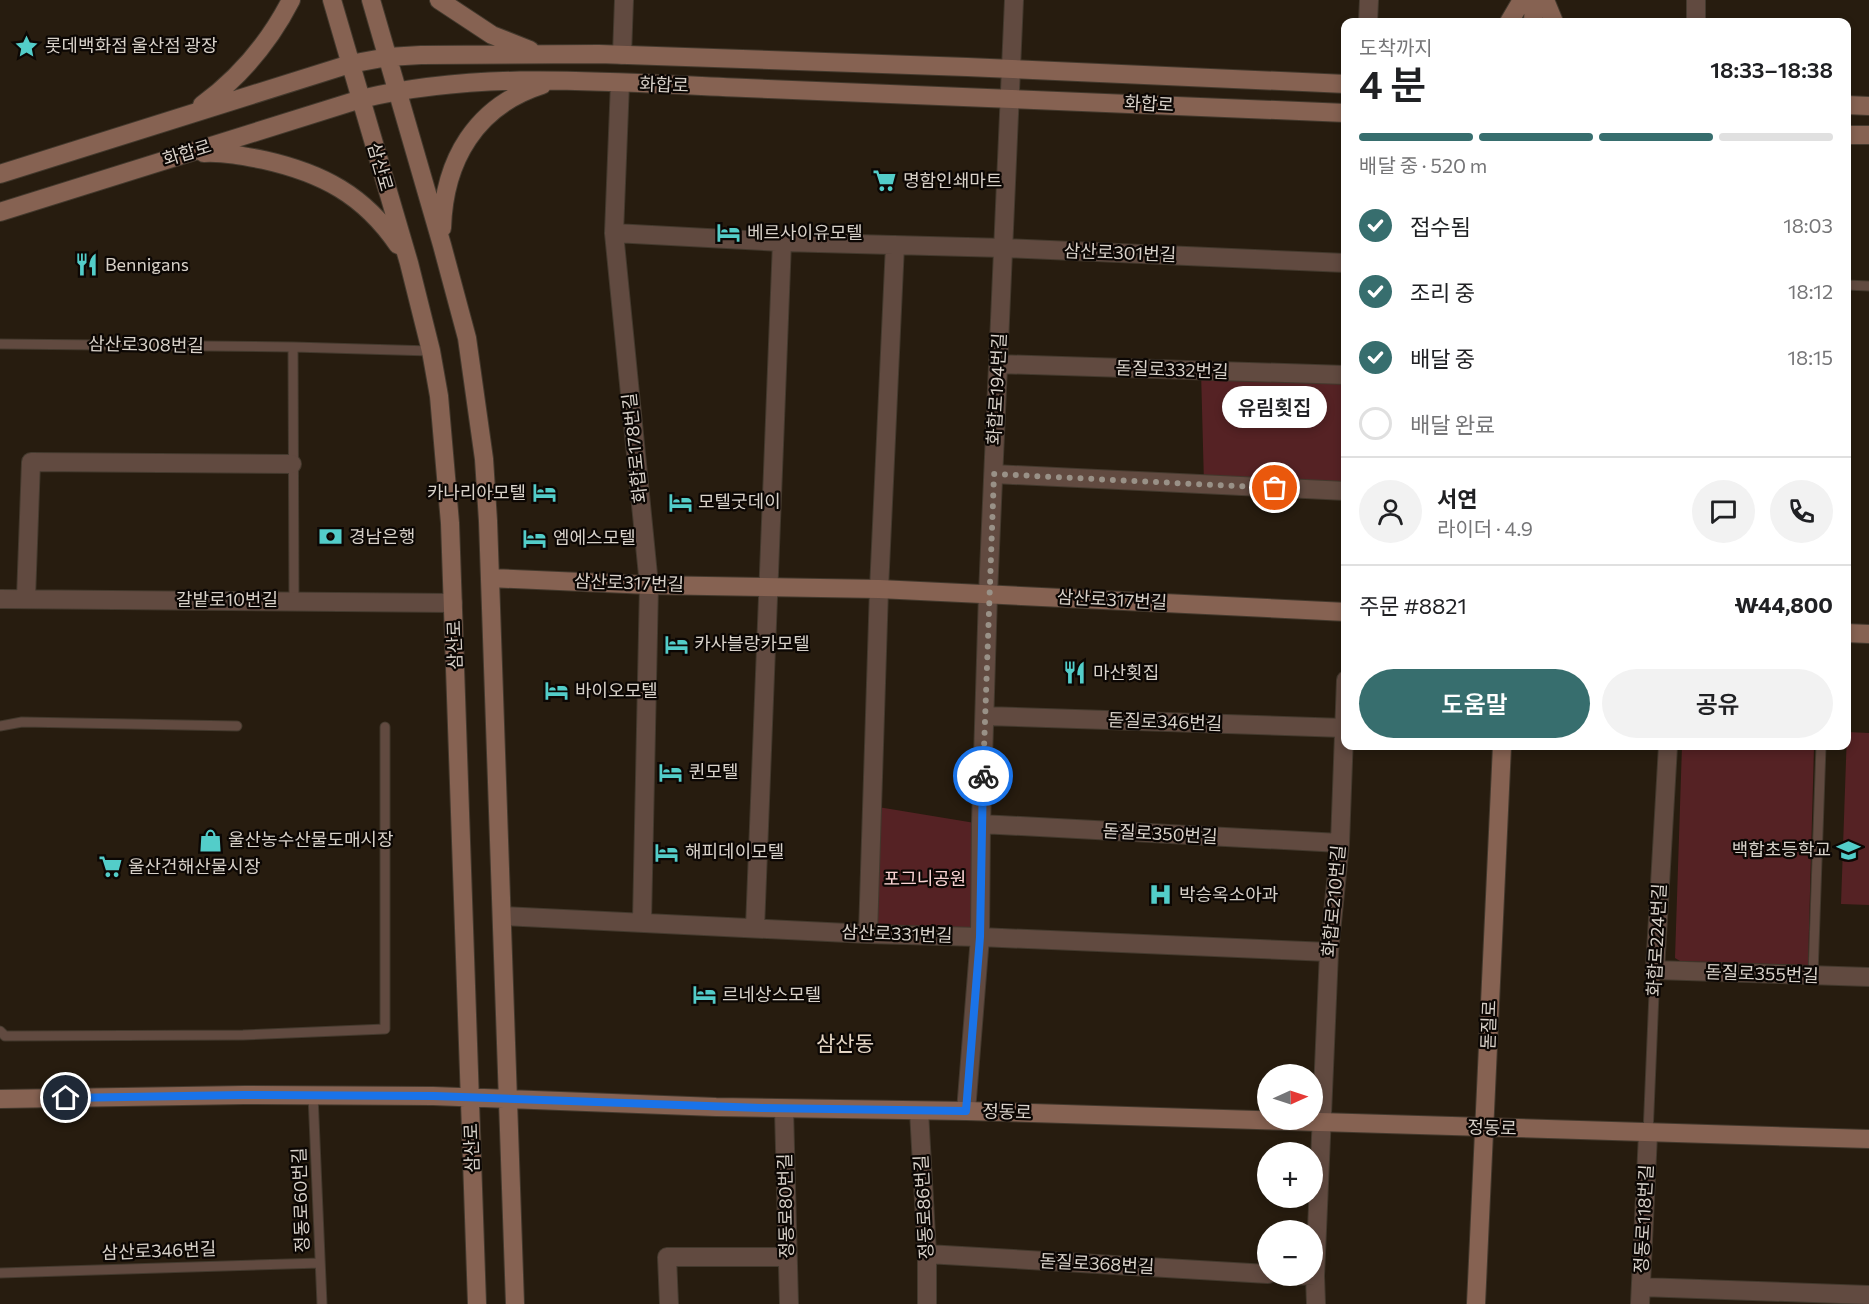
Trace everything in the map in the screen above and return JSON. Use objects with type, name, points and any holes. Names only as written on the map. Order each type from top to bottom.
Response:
[{"type":"main road","points":[[190,114],[234,80],[252,60],[278,25],[291,0]]},
{"type":"main road","name":"삼산로","points":[[332,0],[409,263],[431,351],[439,396],[446,460],[453,603],[477,1304]]},
{"type":"main road","name":"삼산로","points":[[371,0],[467,338],[484,459],[515,1304]]},
{"type":"main road","points":[[439,0],[492,34],[540,54]]},
{"type":"main road","points":[[1511,18],[1522,0]]},
{"type":"main road","points":[[1533,0],[1533,18]]},
{"type":"main road","points":[[1545,0],[1552,18]]},
{"type":"main road","name":"화합로","points":[[0,174],[350,64],[388,57],[622,55],[1341,84]]},
{"type":"main road","name":"화합로","points":[[0,213],[361,99],[398,90],[430,86],[519,81],[620,83],[1341,113]]},
{"type":"main road","points":[[442,245],[442,210],[447,186],[455,161],[472,133],[482,120],[507,100],[533,88],[559,82]]},
{"type":"main road","points":[[1851,105],[1869,106]]},
{"type":"main road","points":[[1851,135],[1869,135]]},
{"type":"main road","points":[[184,155],[205,152],[249,157],[299,169],[336,185],[351,195],[386,227],[409,263]]},
{"type":"main road","name":"삼산로317번길","points":[[490,578],[649,585],[879,589],[1341,612]]},
{"type":"main road","points":[[1851,633],[1869,634]]},
{"type":"main road","name":"돋질로","points":[[1476,1304],[1502,750]]},
{"type":"main road","name":"정동로","points":[[0,1099],[313,1095],[470,1097],[784,1109],[966,1111],[1257,1120]]},
{"type":"main road","name":"정동로","points":[[1323,1122],[1869,1140]]},
{"type":"street","points":[[622,55],[624,0]]},
{"type":"street","name":"화합로194번길","points":[[966,1111],[980,937],[988,594],[1014,0]]},
{"type":"street","points":[[1368,18],[1369,0]]},
{"type":"street","points":[[1696,0],[1696,18]]},
{"type":"street","name":"화합로178번길","points":[[620,83],[614,233],[649,585],[642,922]]},
{"type":"street","name":"삼산로301번길","points":[[614,233],[782,242],[1004,248],[1341,263]]},
{"type":"street","points":[[755,928],[782,242]]},
{"type":"street","points":[[868,934],[879,589],[895,245]]},
{"type":"street","name":"돋질로332번길","points":[[998,364],[1341,375]]},
{"type":"street","points":[[26,598],[31,462],[292,464]]},
{"type":"street","points":[[994,474],[1341,491]]},
{"type":"street","name":"갈밭로10번길","points":[[0,599],[453,603]]},
{"type":"street","name":"돋질로346번길","points":[[985,716],[1341,728]]},
{"type":"street","name":"화합로210번길","points":[[1323,1098],[1329,952],[1340,843],[1343,750]]},
{"type":"street","name":"화합로224번길","points":[[1655,970],[1668,750]]},
{"type":"street","name":"돋질로350번길","points":[[981,824],[1340,843]]},
{"type":"street","name":"삼산로331번길","points":[[502,915],[868,934],[1329,952]]},
{"type":"street","name":"돋질로355번길","points":[[1655,970],[1869,977]]},
{"type":"street","name":"정동로80번길","points":[[784,1109],[789,1304]]},
{"type":"street","name":"정동로86번길","points":[[919,1111],[927,1254],[927,1304]]},
{"type":"street","name":"화합로210번길","points":[[1318,1220],[1322,1130]]},
{"type":"street","name":"정동로118번길","points":[[1640,1296],[1648,1134]]},
{"type":"street","name":"돋질로368번길","points":[[927,1254],[1257,1273]]},
{"type":"street","points":[[669,1304],[667,1257],[787,1257]]},
{"type":"street","name":"화합로210번길","points":[[1316,1286],[1316,1304]]},
{"type":"street","points":[[1640,1296],[1752,1298],[1869,1295]]},
{"type":"lane","points":[[1851,285],[1869,286]]},
{"type":"lane","name":"삼산로308번길","points":[[0,344],[431,351]]},
{"type":"lane","points":[[292,347],[294,601]]},
{"type":"lane","points":[[0,726],[22,722],[237,726]]},
{"type":"lane","points":[[0,1031],[5,1036],[243,1035],[385,1029],[386,727]]},
{"type":"lane","points":[[1813,975],[1821,750]]},
{"type":"lane","name":"화합로224번길","points":[[1648,1134],[1655,970]]},
{"type":"lane","name":"정동로60번길","points":[[313,1095],[322,1304]]},
{"type":"lane","name":"삼산로346번길","points":[[0,1273],[320,1263]]},
{"type":"green space","points":[[1201,371],[1341,375],[1341,491],[1204,484]]},
{"type":"green space","points":[[1851,732],[1869,733],[1869,905],[1841,904],[1846,750],[1851,750]]},
{"type":"green space","points":[[1682,750],[1814,750],[1808,965],[1680,961],[1675,958]]},
{"type":"green space","name":"포그니공원","points":[[872,806],[981,824],[980,937],[868,934]]},
{"type":"way so far","points":[[983,776],[994,474],[1275,488]]},
{"type":"place","name":"롯데백화점 울산점 광장","points":[[27,46]]},
{"type":"place","name":"명함인쇄마트","points":[[885,181]]},
{"type":"place","name":"베르사이유모텔","points":[[729,233]]},
{"type":"place","name":"Bennigans","points":[[87,265]]},
{"type":"place","name":"유림횟집","points":[[1275,488]]},
{"type":"place","name":"카나리아모텔","points":[[544,493]]},
{"type":"place","name":"모텔굿데이","points":[[680,502]]},
{"type":"place","name":"경남은행","points":[[331,537]]},
{"type":"place","name":"엠에스모텔","points":[[535,538]]},
{"type":"place","name":"카사블랑카모텔","points":[[676,644]]},
{"type":"place","name":"마산횟집","points":[[1075,673]]},
{"type":"place","name":"바이오모텔","points":[[557,691]]},
{"type":"place","name":"퀸모텔","points":[[671,772]]},
{"type":"place","name":"울산농수산물도매시장","points":[[210,840]]},
{"type":"place","name":"백합초등학교","points":[[1849,850]]},
{"type":"place","name":"해피데이모텔","points":[[667,852]]},
{"type":"place","name":"울산건해산물시장","points":[[110,867]]},
{"type":"place","name":"박승옥소아과","points":[[1161,895]]},
{"type":"place","name":"르네상스모텔","points":[[704,995]]},
{"type":"district","name":"삼산동","points":[[845,1044]]},
{"type":"route","points":[[66,1098],[243,1095],[434,1096],[761,1108],[966,1111],[980,937],[983,776]]}]
